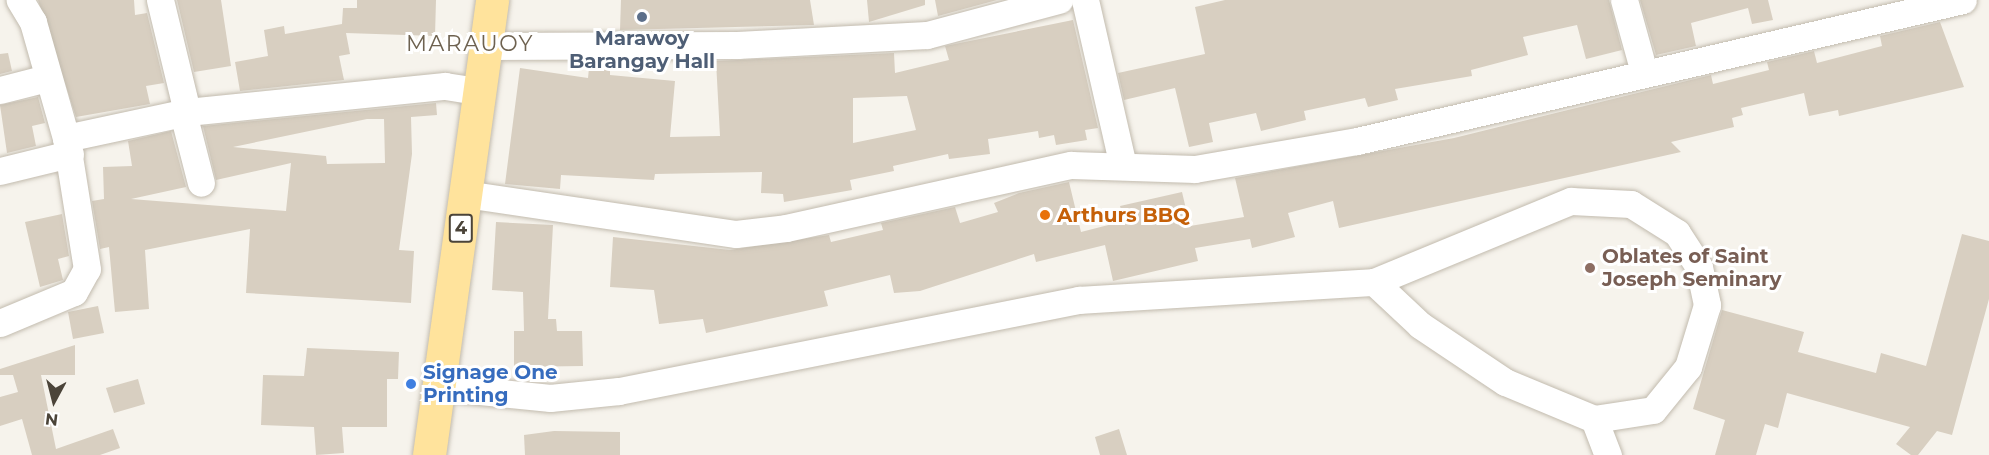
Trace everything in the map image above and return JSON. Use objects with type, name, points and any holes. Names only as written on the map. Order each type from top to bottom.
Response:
[{"type":"main road","name":"4","points":[[429,455],[492,0]]},
{"type":"street","points":[[0,323],[74,292],[83,282],[88,248],[68,146],[46,78],[33,22],[20,0]]},
{"type":"street","points":[[160,0],[201,183]]},
{"type":"street","points":[[485,46],[737,45],[927,35],[1059,0]]},
{"type":"street","points":[[1085,0],[1123,166]]},
{"type":"street","points":[[1624,0],[1644,72]]},
{"type":"street","points":[[465,194],[736,234],[786,228],[1071,165],[1195,169],[1357,141],[1644,72],[1963,0]]},
{"type":"street","points":[[0,90],[46,78]]},
{"type":"street","points":[[0,171],[68,146],[185,112],[445,86],[478,91]]},
{"type":"street","points":[[440,387],[550,398],[619,391],[1079,300],[1374,282],[1571,201],[1631,204],[1677,233],[1699,267],[1707,305],[1688,367],[1653,410],[1594,419],[1505,382],[1420,325],[1374,282]]},
{"type":"street","points":[[1594,419],[1608,455]]},
{"type":"building","points":[[38,0],[134,0],[135,15],[147,13],[164,83],[146,86],[150,104],[76,117]]},
{"type":"building","points":[[177,0],[221,0],[231,66],[194,72]]},
{"type":"building","points":[[357,0],[436,0],[435,36],[346,33],[350,54],[339,56],[344,80],[240,91],[235,62],[268,56],[264,30],[284,26],[285,34],[342,24],[343,8],[357,8]]},
{"type":"building","points":[[621,0],[810,0],[814,25],[620,30]]},
{"type":"building","points":[[867,0],[925,0],[925,5],[869,22]]},
{"type":"building","points":[[935,0],[997,0],[938,16]]},
{"type":"building","points":[[1225,0],[1609,0],[1622,50],[1586,59],[1577,25],[1523,37],[1528,55],[1471,70],[1472,76],[1395,89],[1398,100],[1368,107],[1365,98],[1304,111],[1306,120],[1261,131],[1256,113],[1209,123],[1213,142],[1189,147],[1175,88],[1124,100],[1118,73],[1205,54],[1195,7]]},
{"type":"building","points":[[1640,0],[1768,0],[1773,20],[1752,24],[1748,8],[1691,23],[1696,46],[1656,55]]},
{"type":"building","points":[[1073,20],[1098,128],[1085,130],[1087,140],[1056,145],[1054,135],[1039,138],[1038,131],[988,139],[990,154],[949,159],[948,154],[893,166],[894,171],[850,180],[852,190],[784,202],[783,194],[761,193],[762,172],[655,174],[654,180],[561,175],[560,189],[505,184],[520,68],[588,78],[589,68],[610,70],[610,75],[675,81],[670,137],[720,136],[716,61],[894,53],[895,73],[949,60],[945,46]],"holes":[[[907,96],[916,130],[853,143],[853,98]]]},
{"type":"building","points":[[1940,22],[1964,87],[1839,116],[1838,110],[1809,116],[1804,93],[1741,108],[1743,115],[1732,118],[1734,127],[1671,142],[1681,152],[1339,228],[1333,201],[1288,213],[1295,237],[1252,248],[1250,239],[1195,248],[1198,261],[1113,281],[1105,245],[1036,262],[1034,254],[920,291],[894,293],[890,275],[824,291],[828,306],[706,333],[703,319],[659,324],[654,290],[610,287],[613,237],[730,250],[829,235],[831,242],[883,230],[881,223],[955,207],[960,223],[998,212],[994,203],[1019,193],[1069,182],[1081,232],[1124,221],[1120,206],[1182,192],[1190,226],[1244,217],[1235,178],[1454,138],[1711,75],[1713,84],[1769,70],[1767,62],[1814,51],[1817,63],[1882,46],[1880,36]]},
{"type":"building","points":[[8,53],[12,71],[0,74],[0,54]]},
{"type":"building","points":[[38,97],[45,123],[32,126],[36,146],[7,153],[0,105]]},
{"type":"building","points":[[436,103],[437,115],[411,117],[412,154],[399,250],[414,251],[411,303],[246,293],[250,229],[145,250],[149,309],[115,312],[109,247],[100,249],[92,201],[104,199],[103,167],[132,166],[128,141],[171,131],[186,187],[131,199],[286,211],[291,163],[216,180],[203,126]],"holes":[[[367,119],[384,119],[385,163],[327,164],[326,156],[233,147]]]},
{"type":"building","points":[[62,214],[69,256],[58,259],[63,280],[40,287],[25,222]]},
{"type":"building","points":[[496,222],[553,225],[548,319],[556,319],[557,331],[582,331],[583,366],[514,367],[514,331],[524,331],[523,292],[492,290]]},
{"type":"building","points":[[1962,234],[1989,241],[1989,299],[1952,435],[1937,431],[1918,455],[1911,455],[1896,444],[1910,427],[1787,393],[1778,428],[1765,424],[1756,455],[1715,455],[1725,420],[1693,409],[1722,310],[1804,332],[1798,352],[1876,373],[1881,353],[1926,366]]},
{"type":"building","points":[[98,306],[104,333],[73,339],[68,312]]},
{"type":"building","points":[[75,345],[75,375],[41,375],[56,449],[113,429],[120,448],[100,455],[32,455],[22,419],[0,426],[0,397],[18,392],[13,375],[0,375],[0,369]]},
{"type":"building","points":[[307,348],[399,352],[398,379],[387,379],[387,427],[342,427],[344,453],[316,455],[314,427],[261,425],[263,375],[304,376]]},
{"type":"building","points":[[138,379],[145,404],[114,413],[106,388]]},
{"type":"building","points":[[1119,429],[1127,455],[1100,455],[1095,437]]},
{"type":"building","points":[[554,431],[620,432],[620,455],[525,455],[524,435]]},
{"type":"place","name":"Marawoy Barangay Hall","points":[[642,17]]},
{"type":"place","name":"Arthurs BBQ","points":[[1045,215]]},
{"type":"place","name":"Oblates of Saint Joseph Seminary","points":[[1590,268]]},
{"type":"place","name":"Signage One Printing","points":[[411,384]]},
{"type":"district","name":"MARAUOY","points":[[470,44]]}]
